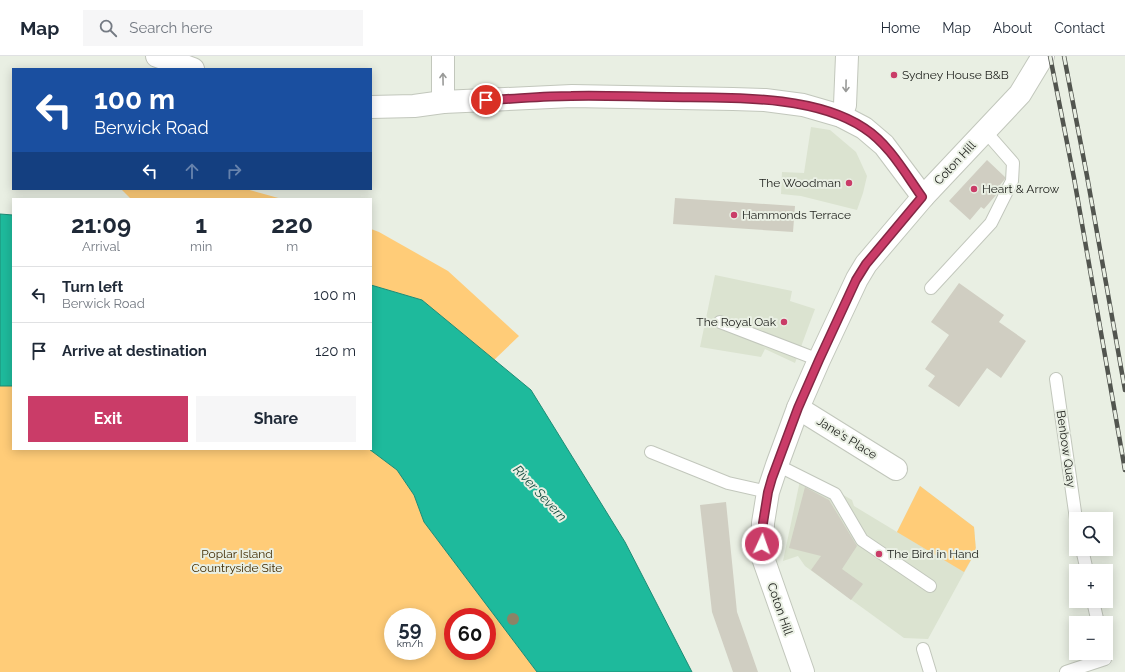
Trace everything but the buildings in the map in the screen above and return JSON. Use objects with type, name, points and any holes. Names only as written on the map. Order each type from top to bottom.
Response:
[{"type":"main road","points":[[157,56],[189,68]]},
{"type":"main road","points":[[443,56],[444,102]]},
{"type":"main road","points":[[841,116],[845,106],[847,56]]},
{"type":"main road","name":"Coton Hill","points":[[802,672],[762,555],[763,523],[768,492],[798,408],[856,280],[866,264],[922,197],[1020,94],[1044,56]]},
{"type":"main road","points":[[372,107],[414,106],[444,102],[572,96],[764,100],[803,105],[841,116],[864,128],[884,145],[922,197]]},
{"type":"main road","name":"Jane's Place","points":[[798,408],[896,469]]},
{"type":"lane","points":[[931,288],[991,223],[1012,181],[1013,163],[985,131]]},
{"type":"lane","points":[[720,322],[819,360]]},
{"type":"lane","name":"Benbow Quay","points":[[1056,379],[1075,512]]},
{"type":"lane","points":[[651,452],[728,484],[768,492]]},
{"type":"lane","points":[[777,465],[835,494],[862,540],[930,586]]},
{"type":"lane","points":[[923,649],[930,672]]},
{"type":"lane","points":[[1066,672],[1102,660]]},
{"type":"shaded area","points":[[811,127],[830,130],[856,152],[867,176],[857,210],[801,196],[781,194],[782,172],[804,173]]},
{"type":"shaded area","points":[[715,275],[792,291],[790,301],[815,309],[795,363],[765,349],[761,357],[700,347]]},
{"type":"shaded area","name":"The Bird in Hand","points":[[802,471],[852,500],[854,506],[897,532],[920,486],[974,527],[976,551],[928,639],[904,638],[805,566],[798,556],[783,561]]},
{"type":"green space","points":[[122,190],[250,190],[278,198],[130,198]]},
{"type":"green space","points":[[372,229],[448,271],[519,336],[494,360],[422,300],[372,285]]},
{"type":"green space","name":"Poplar Island Countryside Site","points":[[0,386],[12,386],[12,450],[370,450],[397,470],[414,495],[424,522],[489,608],[444,608],[444,660],[496,660],[496,618],[537,672],[0,672]]},
{"type":"green space","points":[[920,486],[974,527],[976,551],[964,572],[897,532]]},
{"type":"water","points":[[0,214],[12,215],[12,386],[0,386]]},
{"type":"water","name":"River Severn","points":[[372,285],[422,300],[531,390],[625,542],[692,672],[537,672],[496,618],[496,608],[489,608],[424,522],[414,495],[397,470],[370,450],[372,450]]},
{"type":"railway","points":[[1050,56],[1074,178],[1125,470]]},
{"type":"railway","points":[[1064,56],[1125,390]]},
{"type":"place","name":"Sydney House B&B","points":[[894,75]]},
{"type":"place","name":"The Woodman","points":[[849,183]]},
{"type":"place","name":"Heart & Arrow","points":[[974,189]]},
{"type":"place","name":"Hammonds Terrace","points":[[734,215]]},
{"type":"place","name":"The Royal Oak","points":[[784,322]]},
{"type":"place","name":"The Bird in Hand","points":[[879,554]]},
{"type":"route","points":[[486,100],[572,96],[764,100],[803,105],[841,116],[864,128],[884,145],[922,197],[866,264],[856,280],[819,360],[798,408],[772,478],[763,523],[762,544]]}]
